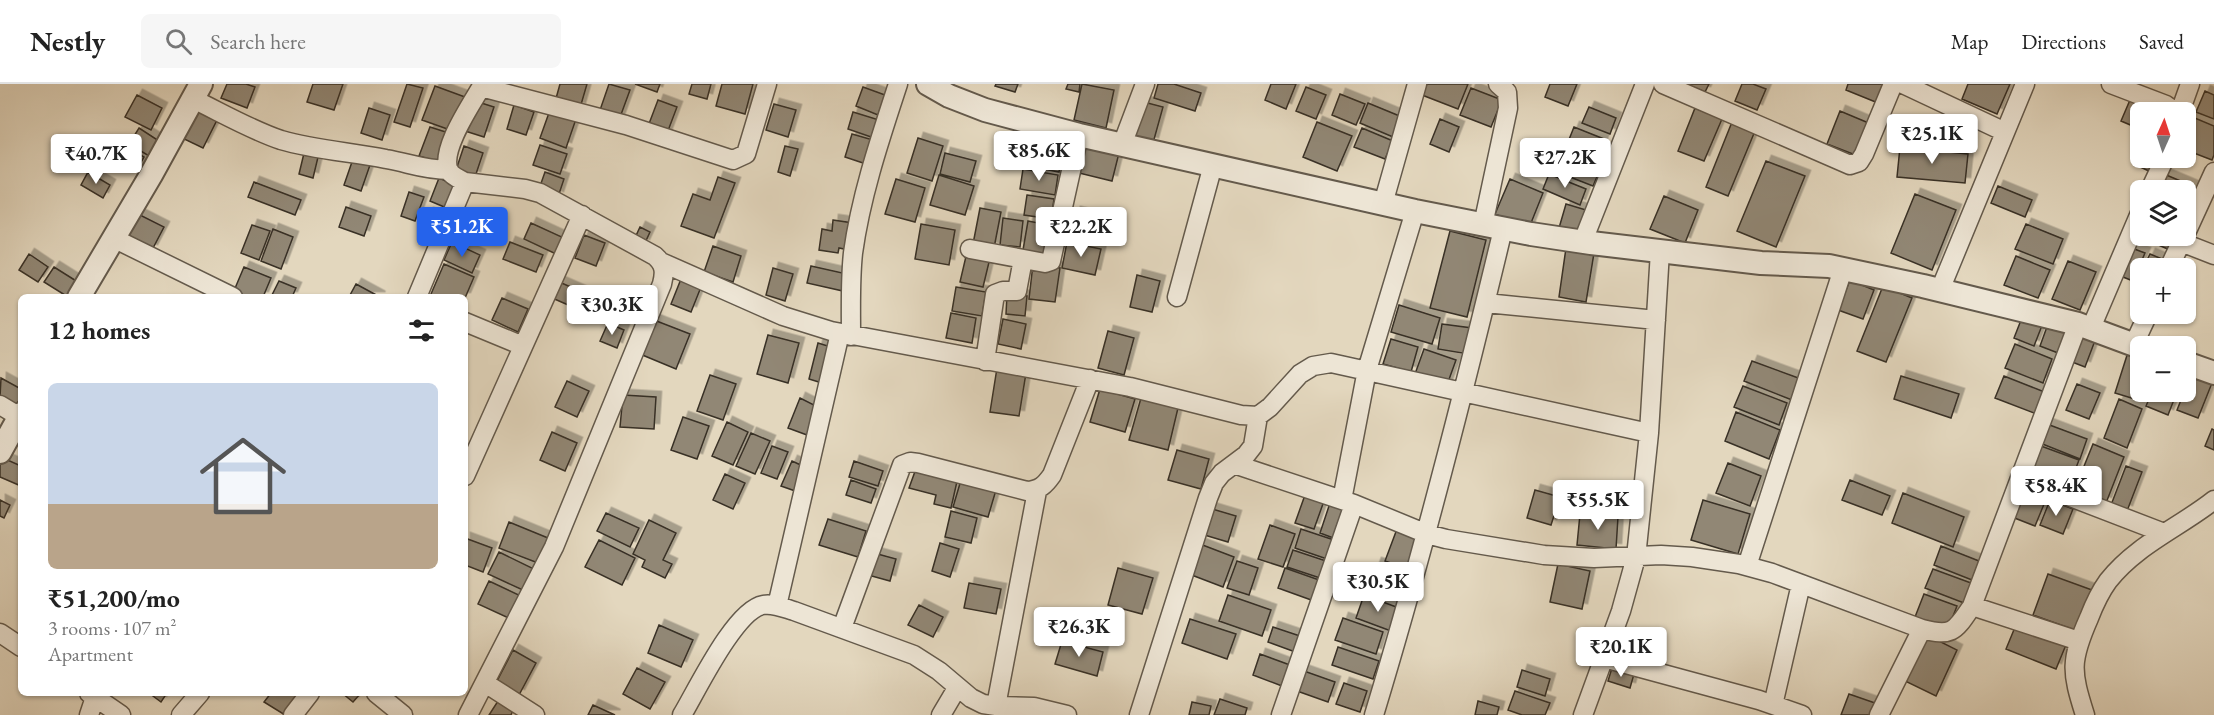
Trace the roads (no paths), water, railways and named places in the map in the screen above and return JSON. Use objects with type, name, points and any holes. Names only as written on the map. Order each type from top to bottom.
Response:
[{"type":"street","points":[[767,84],[746,154],[733,160],[626,125],[482,85],[466,110],[451,146],[448,160],[449,170],[454,177],[465,182],[532,191],[582,215],[662,262],[783,316],[846,335],[1090,379],[1177,397],[1241,415],[1258,416],[1270,407],[1300,374],[1313,366],[1331,363],[1649,433]]},
{"type":"street","points":[[777,606],[846,335],[853,254],[868,181],[898,84]]},
{"type":"street","points":[[928,84],[949,96],[985,110],[1079,135],[1415,211],[1493,227],[1583,241],[1761,263],[1829,266],[1940,290],[2084,326],[2130,342]]},
{"type":"street","points":[[1122,144],[1145,84]]},
{"type":"street","points":[[1383,204],[1417,84]]},
{"type":"street","points":[[1374,715],[1465,392],[1486,303],[1508,108],[1507,92],[1498,84]]},
{"type":"street","points":[[1583,241],[1645,84]]},
{"type":"street","points":[[1663,84],[1850,165],[1859,162],[1864,154],[1893,84]]},
{"type":"street","points":[[1903,84],[2006,132]]},
{"type":"street","points":[[1940,290],[2025,84]]},
{"type":"street","points":[[2111,84],[2158,102]]},
{"type":"street","points":[[2182,102],[2190,84]]},
{"type":"street","points":[[81,294],[151,176],[197,91],[280,139],[326,150],[388,159],[427,170],[449,170]]},
{"type":"street","points":[[970,249],[1045,263],[1051,261],[1079,135]]},
{"type":"street","points":[[1177,297],[1213,165]]},
{"type":"street","points":[[2196,211],[2214,172]]},
{"type":"street","points":[[418,294],[465,182]]},
{"type":"street","points":[[1281,715],[1348,502],[1367,370],[1415,211]]},
{"type":"street","points":[[468,469],[582,215]]},
{"type":"street","points":[[1234,464],[1348,502],[1426,534],[1471,544],[1544,555],[1594,558],[1662,555],[1692,557],[1747,566],[1941,634],[1956,628],[1972,606],[2021,478],[2084,326],[2130,233]]},
{"type":"street","points":[[113,238],[227,294]]},
{"type":"street","points":[[2196,244],[2214,255]]},
{"type":"street","points":[[1583,715],[1636,557],[1649,433],[1660,251]]},
{"type":"street","points":[[985,361],[995,294],[1003,291],[1017,291],[1023,259]]},
{"type":"street","points":[[468,715],[554,547],[662,284],[664,272],[662,262]]},
{"type":"street","points":[[1747,566],[1843,269]]},
{"type":"street","points":[[1486,303],[1656,320]]},
{"type":"street","points":[[468,323],[523,346]]},
{"type":"street","points":[[2196,365],[2212,367]]},
{"type":"street","points":[[842,628],[902,465],[910,462],[918,463],[1027,491],[1037,490],[1052,475],[1090,379]]},
{"type":"street","points":[[0,405],[18,415]]},
{"type":"street","points":[[1139,715],[1208,498],[1214,483],[1222,473],[1246,455],[1253,446],[1258,416]]},
{"type":"street","points":[[0,452],[18,420]]},
{"type":"street","points":[[2021,478],[2164,533]]},
{"type":"street","points":[[996,706],[1037,490]]},
{"type":"street","points":[[2085,715],[2074,678],[2074,660],[2079,641],[2108,581],[2126,561],[2164,533],[2206,515],[2214,500]]},
{"type":"street","points":[[1773,705],[1801,584]]},
{"type":"street","points":[[682,715],[735,626],[752,609],[763,605],[777,606],[842,628],[921,659],[939,671],[957,688],[983,704],[1034,707],[1067,715]]},
{"type":"street","points":[[1972,606],[2079,641]]},
{"type":"street","points":[[1879,715],[1922,629]]},
{"type":"street","points":[[0,633],[18,645]]},
{"type":"street","points":[[1604,658],[1803,715]]},
{"type":"street","points":[[485,683],[535,715]]},
{"type":"street","points":[[941,715],[957,688]]},
{"type":"street","points":[[88,715],[92,696]]},
{"type":"street","points":[[93,696],[121,715]]},
{"type":"street","points":[[181,715],[197,696]]},
{"type":"street","points":[[293,715],[308,696]]},
{"type":"street","points":[[380,696],[403,715]]}]
